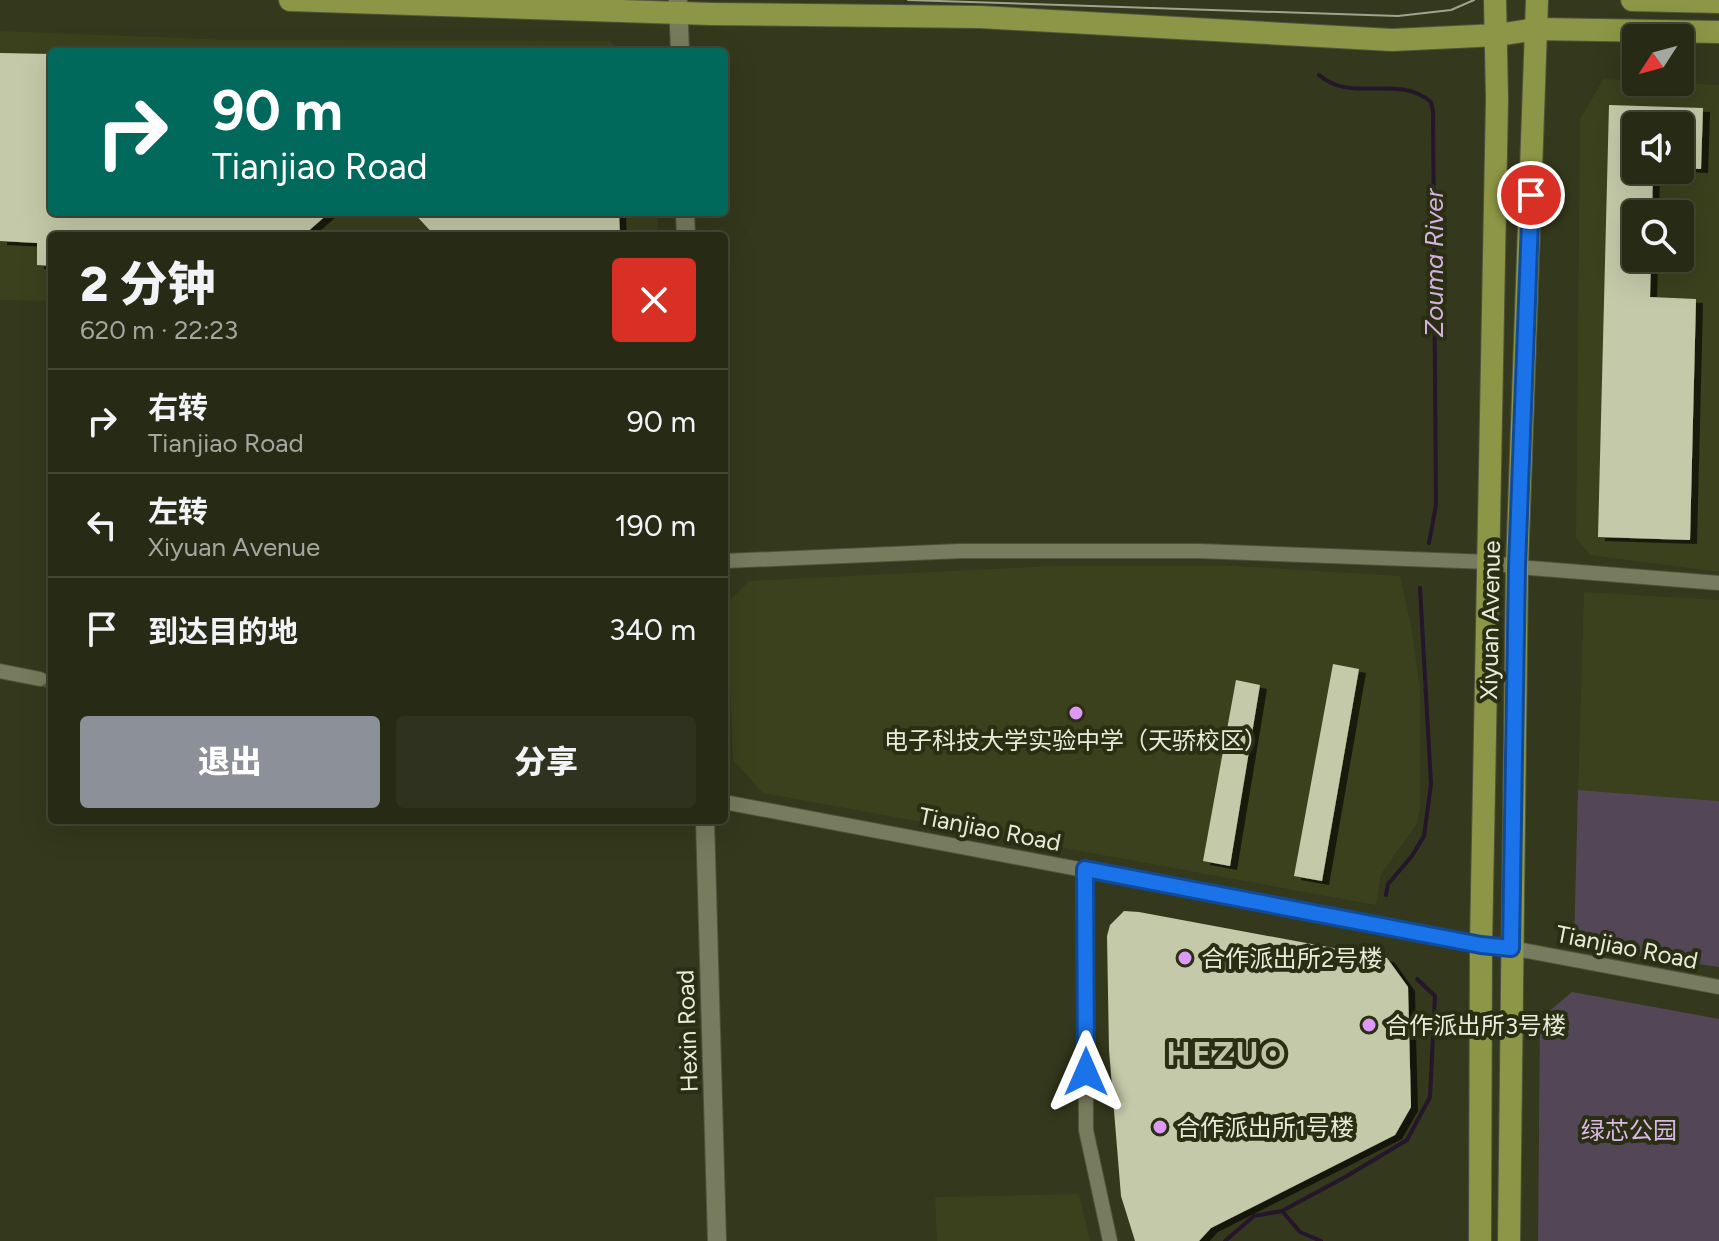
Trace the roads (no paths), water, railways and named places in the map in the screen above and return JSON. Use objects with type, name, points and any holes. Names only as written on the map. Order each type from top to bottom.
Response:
[{"type":"main road","points":[[290,0],[679,6],[980,17],[1392,40],[1498,35],[1537,29],[1719,32]]},
{"type":"main road","name":"Xiyuan Avenue","points":[[1480,1241],[1481,945],[1498,35],[1495,0]]},
{"type":"main road","name":"Xiyuan Avenue","points":[[1509,1241],[1517,567],[1537,0]]},
{"type":"main road","points":[[1632,0],[1719,2]]},
{"type":"street","points":[[679,6],[680,48]]},
{"type":"street","points":[[728,561],[961,551],[1199,551],[1489,562],[1517,567],[1719,583]]},
{"type":"street","points":[[0,671],[40,679]]},
{"type":"street","name":"Tianjiao Road","points":[[728,803],[1719,987]]},
{"type":"street","name":"Hexin Road","points":[[705,824],[717,1241]]},
{"type":"street","points":[[1085,869],[1086,1130],[1110,1241]]},
{"type":"waterway","name":"Zouma River","points":[[1319,75],[1346,87],[1404,90],[1431,102],[1436,505],[1429,543]]},
{"type":"waterway","name":"Zouma River","points":[[1386,895],[1388,884],[1424,836],[1431,784],[1420,588]]},
{"type":"waterway","name":"Zouma River","points":[[1225,1241],[1254,1216],[1282,1211],[1407,1140],[1430,1097],[1435,996],[1417,979]]},
{"type":"waterway","points":[[1282,1211],[1300,1232],[1321,1241]]},
{"type":"tunnel","points":[[40,679],[48,681]]},
{"type":"tram line","points":[[908,0],[1398,16],[1451,10],[1474,0]]},
{"type":"place","name":"电子科技大学实验中学（天骄校区）","points":[[1076,713]]},
{"type":"place","name":"合作派出所2号楼","points":[[1185,958]]},
{"type":"place","name":"合作派出所3号楼","points":[[1369,1025]]},
{"type":"place","name":"合作派出所1号楼","points":[[1160,1127]]},
{"type":"district","name":"HEZUO","points":[[1227,1054]]},
{"type":"park label","name":"绿芯公园","points":[[1629,1130]]}]
